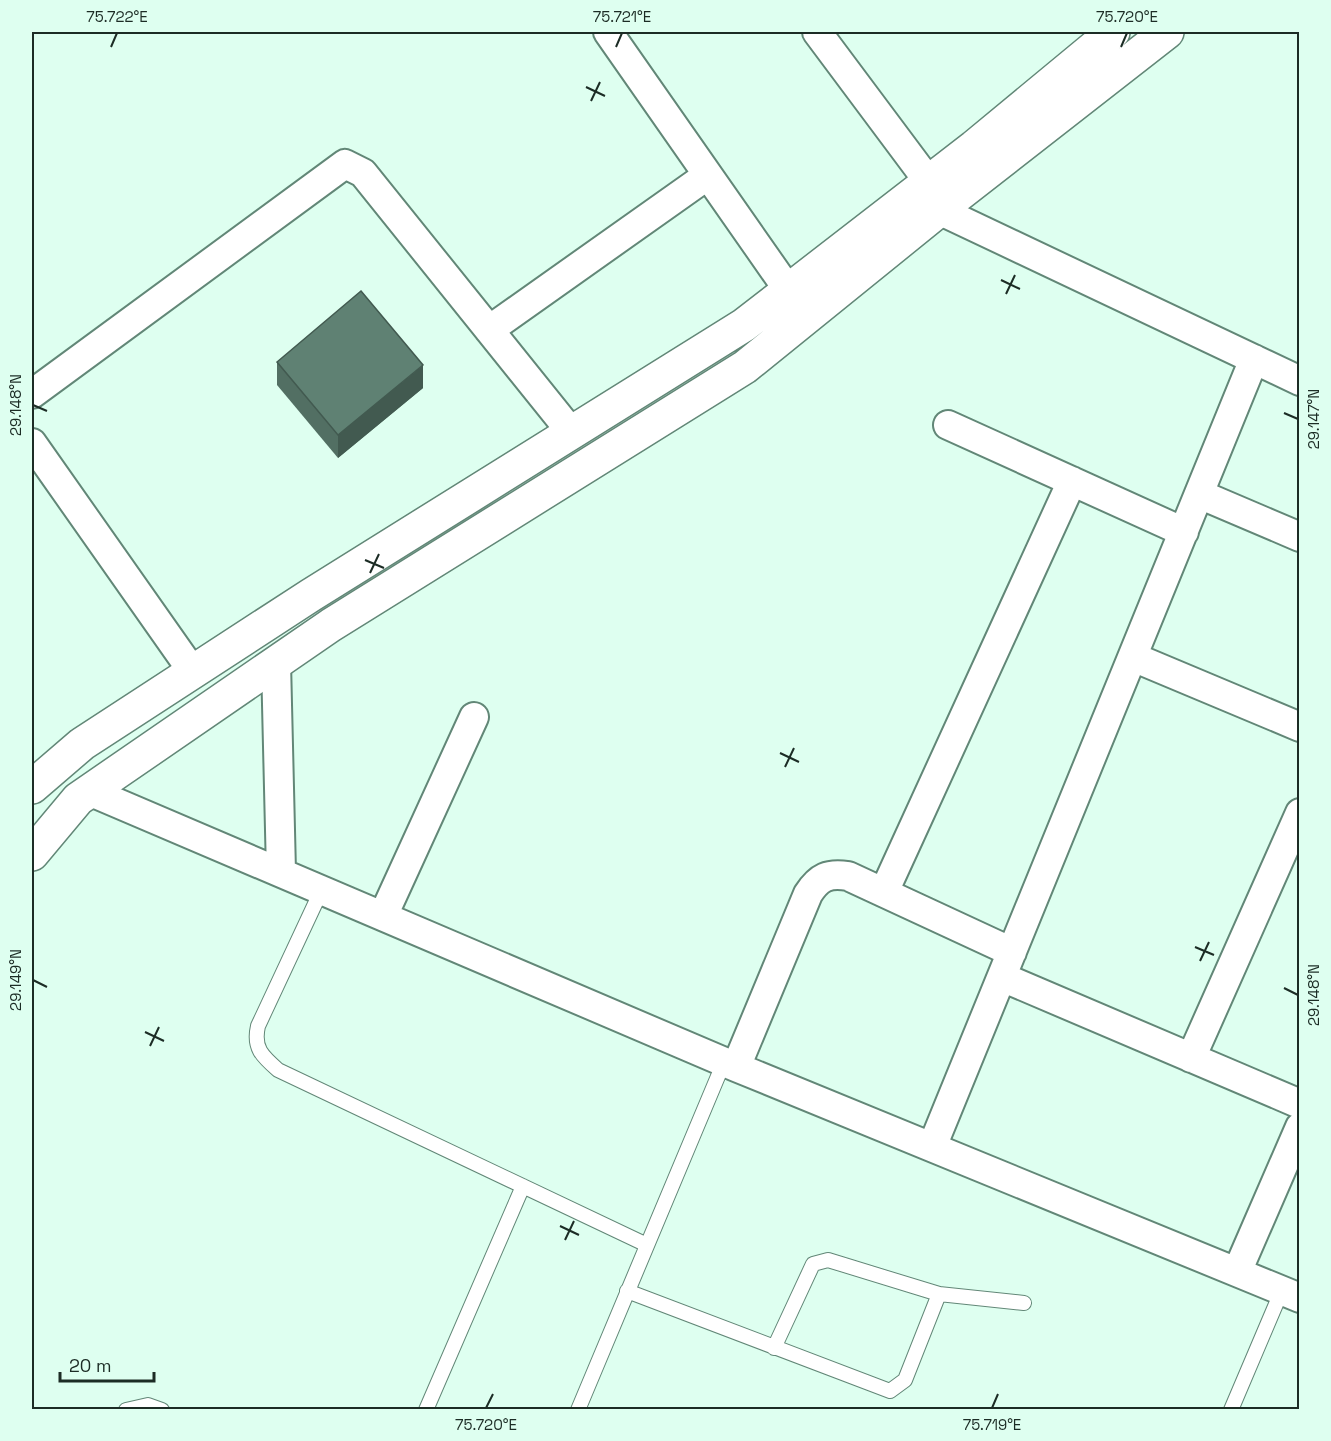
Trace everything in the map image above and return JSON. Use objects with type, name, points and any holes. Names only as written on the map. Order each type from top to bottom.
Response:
[{"type":"main road","points":[[32,837],[84,795],[331,625],[745,367],[926,196],[1113,32]]},
{"type":"main road","points":[[32,787],[82,744],[744,325],[926,196],[1167,32]]},
{"type":"main road","points":[[32,854],[84,795]]},
{"type":"street","points":[[608,32],[789,291]]},
{"type":"street","points":[[817,32],[926,196],[1299,381]]},
{"type":"street","points":[[32,394],[345,164],[363,173],[572,433]]},
{"type":"street","points":[[489,330],[708,175]]},
{"type":"street","points":[[932,1147],[1254,359]]},
{"type":"street","points":[[948,425],[1184,532]]},
{"type":"street","points":[[32,443],[193,672]]},
{"type":"street","points":[[884,892],[1072,481]]},
{"type":"street","points":[[1199,494],[1299,537]]},
{"type":"street","points":[[1132,657],[1299,727]]},
{"type":"street","points":[[276,662],[281,872]]},
{"type":"street","points":[[383,915],[474,717]]},
{"type":"street","points":[[84,795],[281,872],[730,1064],[1290,1294]]},
{"type":"street","points":[[1191,1058],[1299,813]]},
{"type":"street","points":[[730,1064],[808,894],[816,882],[831,873],[848,876],[884,892],[1007,965],[1191,1058],[1299,1104]]},
{"type":"street","points":[[1237,1272],[1299,1127]]},
{"type":"lane","points":[[322,889],[258,1026],[255,1041],[261,1055],[278,1070],[647,1245]]},
{"type":"lane","points":[[578,1410],[647,1245],[730,1064]]},
{"type":"lane","points":[[426,1410],[523,1186]]},
{"type":"lane","points":[[774,1348],[813,1264],[820,1261],[828,1260],[939,1294],[1024,1303]]},
{"type":"lane","points":[[627,1291],[890,1392],[905,1380],[939,1294]]},
{"type":"lane","points":[[1231,1410],[1290,1294]]},
{"type":"lane","points":[[126,1410],[148,1405],[162,1410]]},
{"type":"building","points":[[361,291],[423,365],[338,435],[277,362]]}]
